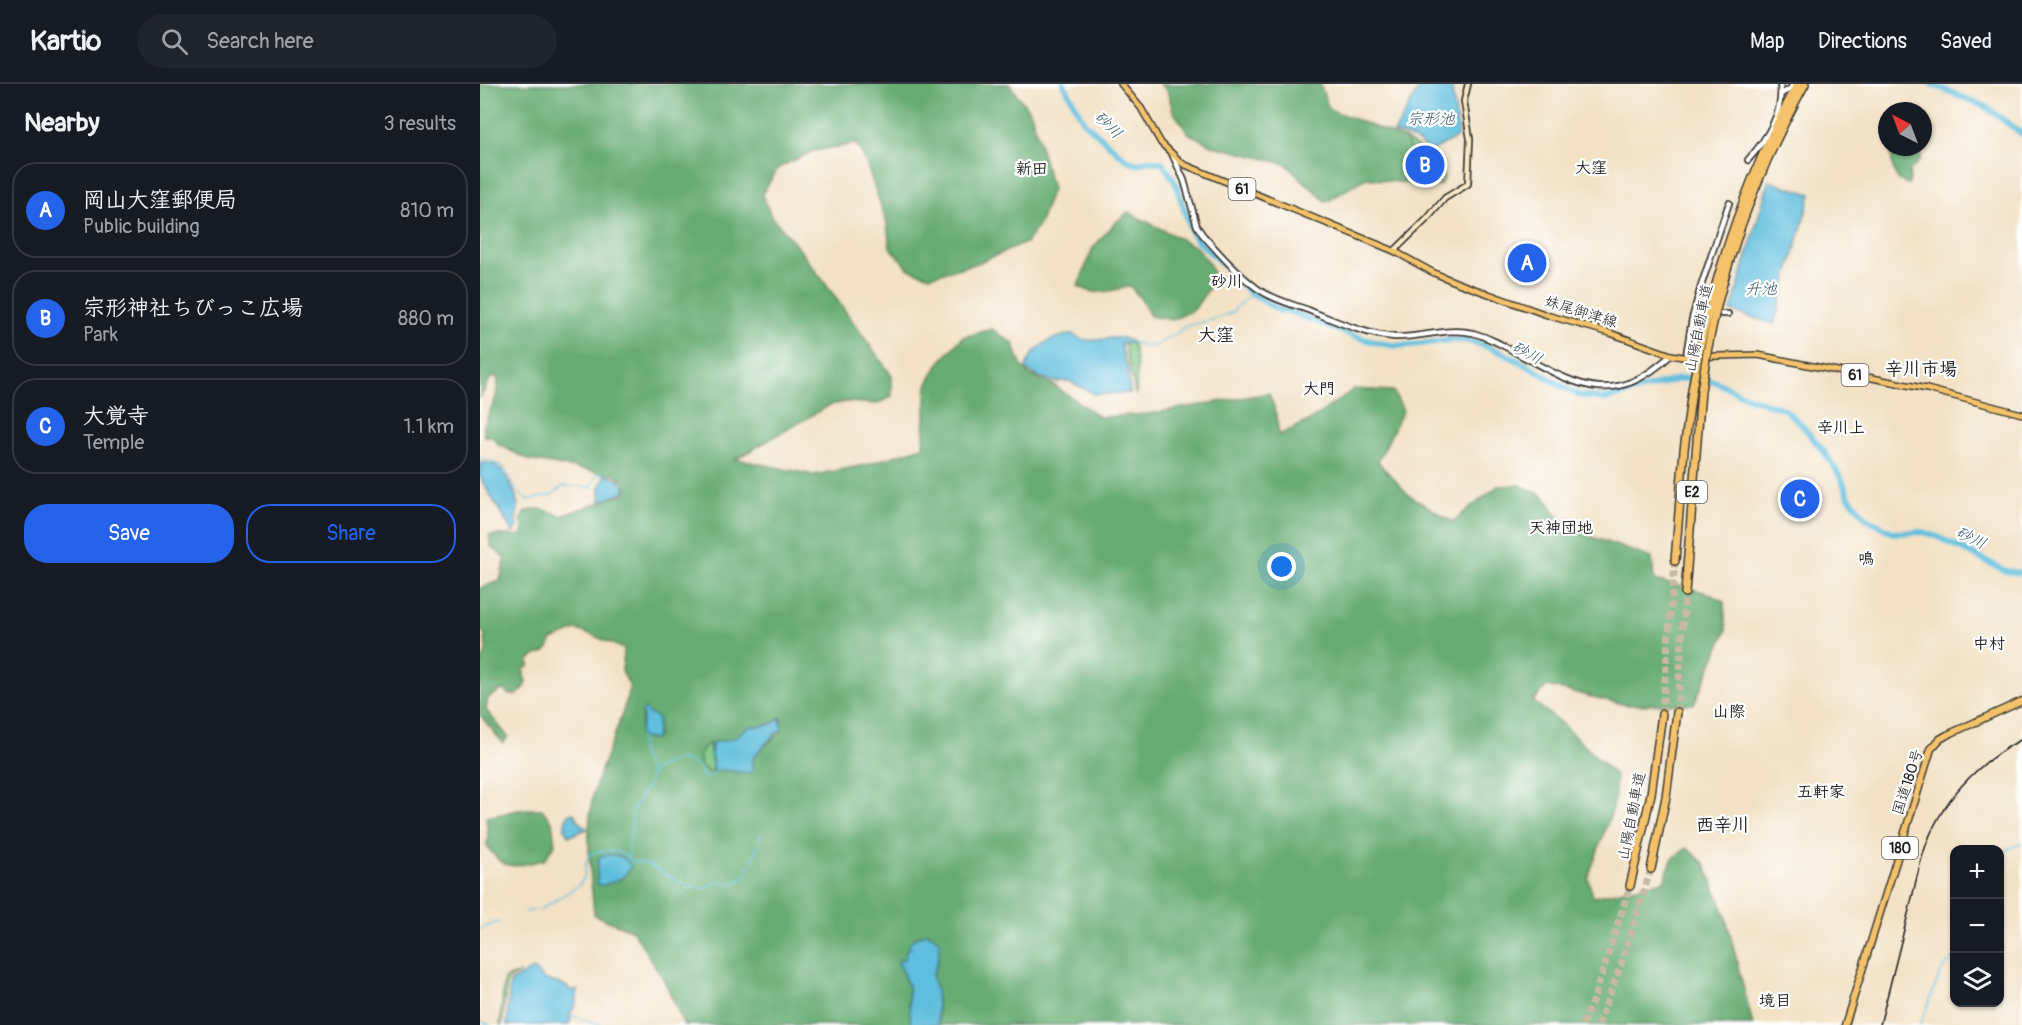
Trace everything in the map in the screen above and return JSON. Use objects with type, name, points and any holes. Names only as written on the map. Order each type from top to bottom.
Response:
[{"type":"highway","name":"山陽自動車道","points":[[1675,561],[1684,450],[1692,390],[1730,256],[1758,172],[1774,129],[1798,84]]},
{"type":"highway","name":"山陽自動車道","points":[[1758,172],[1805,84]]},
{"type":"highway","name":"山陽自動車道","points":[[1685,593],[1703,352]]},
{"type":"highway","name":"国道180号","points":[[1845,1025],[1931,749],[1947,735],[2022,701]]},
{"type":"highway","name":"山陽自動車道","points":[[1651,869],[1666,797],[1677,712]]},
{"type":"highway","name":"山陽自動車道","points":[[1630,886],[1644,832],[1662,714]]},
{"type":"main road","name":"妹尾御津線","points":[[1121,84],[1137,102],[1161,143],[1183,164],[1394,251],[1434,273],[1550,316],[1610,333],[1671,355],[1758,355],[1927,389],[2022,414]]},
{"type":"main road","points":[[1394,251],[1445,198],[1468,184],[1470,139],[1464,101],[1468,84]]},
{"type":"street","points":[[1748,160],[1758,149],[1779,109],[1780,84]]},
{"type":"street","points":[[1781,94],[1793,84]]},
{"type":"street","points":[[1172,153],[1184,180],[1197,226],[1202,234],[1258,289],[1276,299],[1358,329],[1385,336],[1401,337],[1450,332],[1478,335],[1586,386],[1603,388],[1631,382],[1671,355]]},
{"type":"street","points":[[1686,356],[1706,271],[1730,203]]},
{"type":"green space","points":[[480,84],[1009,84],[1031,113],[1052,189],[1040,223],[1026,243],[975,264],[930,276],[909,269],[890,247],[887,223],[864,157],[856,144],[813,151],[778,168],[762,194],[771,216],[825,283],[892,376],[892,396],[877,404],[846,402],[830,405],[736,459],[814,475],[865,465],[923,447],[927,385],[940,362],[963,337],[992,329],[1013,343],[1022,367],[1030,375],[1052,384],[1100,417],[1148,414],[1269,393],[1276,413],[1279,435],[1309,421],[1354,389],[1393,391],[1403,410],[1378,462],[1409,495],[1452,522],[1498,486],[1519,485],[1543,495],[1562,522],[1578,532],[1652,558],[1654,580],[1708,593],[1724,602],[1726,631],[1694,704],[1626,705],[1547,686],[1533,701],[1561,723],[1616,776],[1614,805],[1588,878],[1593,897],[1664,881],[1672,859],[1687,848],[1705,864],[1725,914],[1753,1025],[938,1025],[937,999],[932,977],[940,941],[927,933],[916,937],[906,958],[898,962],[908,986],[911,1025],[684,1025],[664,980],[633,931],[594,915],[589,822],[594,792],[630,687],[622,671],[624,649],[576,630],[552,640],[546,652],[529,660],[529,667],[524,668],[526,681],[524,688],[517,695],[509,695],[503,689],[488,698],[486,710],[508,737],[503,743],[480,715],[480,666],[486,652],[485,635],[480,628],[480,588],[500,581],[505,559],[491,546],[489,536],[521,535],[524,530],[521,521],[524,513],[542,509],[561,516],[623,494],[627,491],[625,482],[615,475],[529,460],[499,445],[492,437],[484,436],[484,425],[496,397],[498,378],[492,376],[480,398]],"holes":[[[642,713],[649,714],[658,720],[657,738],[647,739],[640,736]],[[781,718],[780,732],[756,754],[752,761],[753,768],[732,771],[712,762],[710,746],[712,743],[733,739],[753,726],[760,727]],[[709,743],[713,770],[710,772],[701,766],[699,755]],[[599,858],[611,882],[607,884],[597,869]]]},
{"type":"green space","points":[[1160,84],[1320,84],[1329,109],[1405,139],[1431,186],[1366,178],[1326,202],[1286,164],[1213,146],[1188,133],[1173,111],[1167,90]]},
{"type":"green space","points":[[1405,139],[1436,159],[1444,178],[1440,185],[1431,186],[1428,180],[1420,176]]},
{"type":"green space","points":[[1892,156],[1921,156],[1920,160],[1909,172],[1908,184],[1898,180]]},
{"type":"green space","points":[[1128,212],[1196,247],[1209,263],[1215,279],[1194,310],[1172,320],[1150,316],[1130,286],[1098,292],[1078,286],[1093,248]]},
{"type":"green space","points":[[1124,343],[1133,344],[1137,367],[1136,396]]},
{"type":"green space","points":[[709,743],[713,770],[711,773],[701,766],[699,755]]},
{"type":"green space","points":[[523,809],[542,809],[552,821],[555,844],[544,860],[511,866],[500,861],[487,846],[486,817]]},
{"type":"green space","points":[[520,973],[507,980],[502,1025],[500,1025],[504,979]]},
{"type":"water","name":"宗形池","points":[[1421,84],[1451,84],[1459,134],[1456,138],[1427,153],[1422,144],[1394,133]]},
{"type":"water","name":"升池","points":[[1769,181],[1811,194],[1774,324],[1731,311]]},
{"type":"water","points":[[1073,334],[1085,340],[1122,338],[1133,343],[1120,343],[1128,371],[1130,393],[1094,394],[1069,381],[1055,382],[1027,370],[1029,360],[1038,348],[1058,337]]},
{"type":"water","points":[[480,463],[492,464],[500,468],[514,491],[518,506],[516,520],[518,527],[513,533],[483,483],[480,476]]},
{"type":"water","points":[[606,475],[621,481],[625,491],[600,500],[600,487]]},
{"type":"water","points":[[645,709],[658,720],[656,739],[643,738],[639,734],[643,718],[642,711]]},
{"type":"water","points":[[780,717],[782,730],[777,732],[756,754],[752,761],[752,772],[714,771],[712,743],[733,739],[748,727],[770,724]]},
{"type":"water","points":[[574,813],[578,821],[587,829],[569,836],[565,822],[569,814]]},
{"type":"water","points":[[603,855],[619,856],[631,867],[622,878],[598,885],[597,869],[599,858]]},
{"type":"water","points":[[927,933],[940,941],[932,977],[936,990],[938,1025],[911,1025],[908,986],[898,960],[905,958],[906,950],[911,948],[908,946],[911,941]]},
{"type":"water","points":[[533,969],[544,979],[566,986],[570,990],[577,990],[576,1003],[569,1015],[571,1019],[569,1025],[507,1025],[510,982]]},
{"type":"waterway","name":"砂川","points":[[1064,84],[1084,122],[1124,158],[1136,164],[1149,161],[1163,163],[1176,184],[1191,232],[1197,240],[1250,293],[1279,310],[1286,310],[1338,330],[1390,345],[1400,346],[1451,340],[1472,342],[1499,351],[1578,395],[1605,399],[1679,379],[1698,378],[1716,382],[1747,397],[1784,409],[1800,423],[1825,453],[1841,478],[1849,497],[1866,518],[1894,533],[1923,532],[1938,537],[2006,571],[2022,573]]},
{"type":"waterway","points":[[1931,84],[1986,107],[2022,134]]},
{"type":"waterway","points":[[1131,342],[1147,346],[1159,344],[1170,336],[1176,335],[1183,327],[1233,312],[1252,294]]},
{"type":"waterway","points":[[480,458],[503,466],[516,490],[527,500],[552,495],[563,486],[591,487],[599,472],[605,475]]},
{"type":"waterway","points":[[640,737],[641,753],[650,774]]},
{"type":"waterway","points":[[630,863],[632,861],[628,858],[628,852],[632,810],[647,788],[651,774],[669,762],[680,760],[690,762],[700,768],[703,777],[713,775],[716,771]]},
{"type":"waterway","points":[[632,861],[650,865],[683,885],[702,888],[716,882],[732,884],[745,877],[761,834]]},
{"type":"waterway","points":[[2004,856],[2008,849],[2022,843]]},
{"type":"waterway","points":[[526,912],[542,909],[580,884],[584,877],[587,860],[592,853],[615,851],[628,858]]},
{"type":"waterway","points":[[480,929],[499,923]]},
{"type":"waterway","points":[[1920,1025],[1938,979],[1950,961]]},
{"type":"waterway","points":[[567,1014],[601,1025]]},
{"type":"waterway","points":[[480,1021],[490,1025]]},
{"type":"tunnel","points":[[1701,309],[1722,314]]},
{"type":"tunnel","points":[[1662,714],[1675,561]]},
{"type":"tunnel","points":[[1677,712],[1685,593]]},
{"type":"tunnel","points":[[1598,1025],[1621,965],[1651,869]]},
{"type":"tunnel","points":[[1582,1025],[1595,995],[1630,886]]},
{"type":"railway","points":[[1880,1025],[1919,868],[1931,833],[1950,800],[1962,785],[1990,760],[2022,739]]},
{"type":"place","name":"宗形神社ちびっこ広場","points":[[1425,165]]},
{"type":"place","name":"岡山大窪郵便局","points":[[1527,263]]},
{"type":"place","name":"大覚寺","points":[[1800,499]]},
{"type":"district","name":"大窪","points":[[1591,168]]},
{"type":"district","name":"新田","points":[[1032,169]]},
{"type":"district","name":"砂川","points":[[1227,282]]},
{"type":"district","name":"大窪","points":[[1216,335]]},
{"type":"district","name":"辛川市場","points":[[1921,369]]},
{"type":"district","name":"大門","points":[[1319,389]]},
{"type":"district","name":"辛川上","points":[[1841,428]]},
{"type":"district","name":"天神団地","points":[[1561,528]]},
{"type":"district","name":"鳴","points":[[1866,559]]},
{"type":"district","name":"中村","points":[[1989,644]]},
{"type":"district","name":"山際","points":[[1729,712]]},
{"type":"district","name":"五軒家","points":[[1821,792]]},
{"type":"district","name":"西辛川","points":[[1723,825]]},
{"type":"district","name":"境目","points":[[1775,1001]]}]
